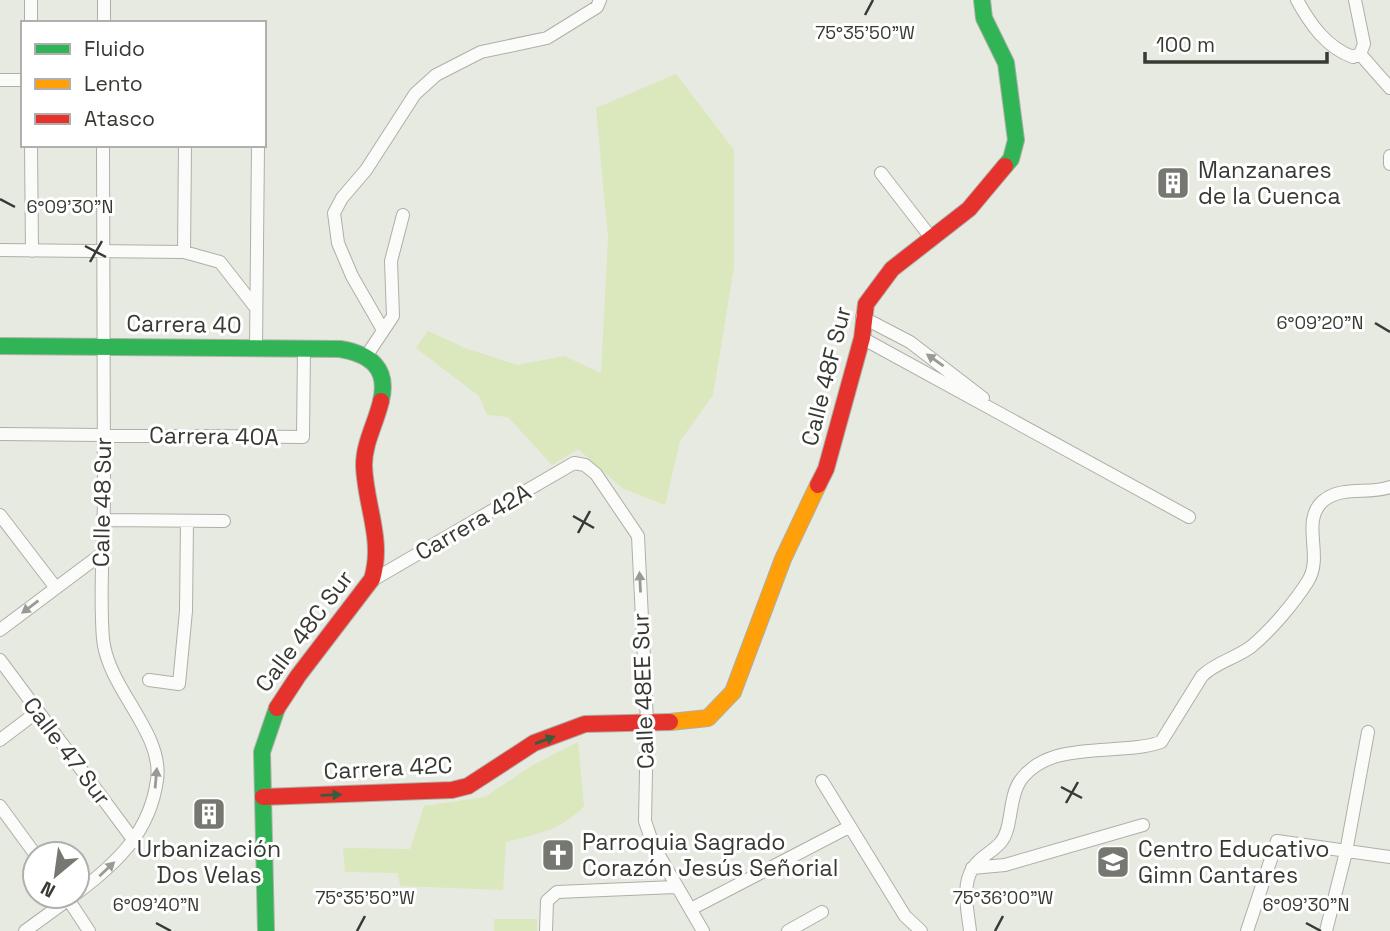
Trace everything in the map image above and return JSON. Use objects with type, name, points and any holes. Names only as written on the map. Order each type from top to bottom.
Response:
[{"type":"street","points":[[31,0],[31,21]]},
{"type":"street","points":[[104,0],[104,21]]},
{"type":"street","points":[[383,330],[352,276],[338,243],[334,213],[342,198],[366,170],[415,94],[436,75],[481,51],[547,38],[589,13],[600,0]]},
{"type":"street","name":"Calle 48F Sur","points":[[708,718],[733,692],[783,559],[826,470],[862,338],[862,317],[866,304],[892,269],[969,209],[1002,172],[1017,141],[1006,63],[984,18],[982,0]]},
{"type":"street","points":[[1297,0],[1309,21],[1340,53],[1353,57],[1360,54],[1364,44],[1355,0]]},
{"type":"street","points":[[1360,54],[1390,88]]},
{"type":"street","points":[[0,80],[21,80]]},
{"type":"street","points":[[31,147],[32,251]]},
{"type":"street","name":"Calle 48 Sur","points":[[103,147],[106,345],[104,520],[100,555],[103,642],[111,670],[156,752],[158,778],[150,811],[135,842]]},
{"type":"street","points":[[184,252],[185,147]]},
{"type":"street","points":[[256,348],[258,147]]},
{"type":"street","points":[[1390,156],[1390,164]]},
{"type":"street","points":[[881,173],[932,239]]},
{"type":"street","points":[[367,355],[393,316],[391,261],[403,215]]},
{"type":"street","points":[[0,250],[184,252],[220,262],[256,307]]},
{"type":"street","points":[[862,317],[910,342],[1007,419]]},
{"type":"street","points":[[862,338],[1189,517]]},
{"type":"street","name":"Carrera 40","points":[[0,346],[304,348],[340,349],[367,355]]},
{"type":"street","name":"Carrera 40A","points":[[0,434],[303,437],[304,348]]},
{"type":"street","name":"Calle 48C Sur","points":[[267,931],[262,752],[266,727],[275,707],[371,581],[376,562],[377,540],[364,453],[383,389],[380,371],[367,355]]},
{"type":"street","name":"Carrera 42A","points":[[371,581],[574,463]]},
{"type":"street","name":"Calle 48EE Sur","points":[[574,463],[585,465],[596,474],[638,536],[647,724],[645,821],[653,845],[675,887],[703,931]]},
{"type":"street","points":[[970,931],[966,894],[972,868],[1003,841],[1012,798],[1021,779],[1046,761],[1082,750],[1138,747],[1161,741],[1202,676],[1210,668],[1251,647],[1309,579],[1316,555],[1312,531],[1313,513],[1324,500],[1339,492],[1390,487]]},
{"type":"street","points":[[0,515],[57,588]]},
{"type":"street","points":[[104,520],[224,521]]},
{"type":"street","points":[[149,680],[179,684],[186,611],[187,522]]},
{"type":"street","points":[[0,630],[100,555]]},
{"type":"street","name":"Calle 47 Sur","points":[[0,660],[135,842]]},
{"type":"street","points":[[0,740],[37,712]]},
{"type":"street","name":"Carrera 42C","points":[[263,797],[452,790],[468,786],[534,743],[585,724],[647,724],[708,718]]},
{"type":"street","points":[[1326,931],[1346,852],[1368,733]]},
{"type":"street","points":[[822,780],[905,916],[921,931]]},
{"type":"street","points":[[0,806],[25,840]]},
{"type":"street","points":[[972,868],[1005,865],[1143,825]]},
{"type":"street","points":[[691,909],[849,827]]},
{"type":"street","points":[[1247,931],[1277,841],[1390,856]]},
{"type":"street","points":[[91,879],[135,842]]},
{"type":"street","points":[[546,931],[547,901],[557,892],[577,889],[675,887]]},
{"type":"street","points":[[25,931],[53,910]]},
{"type":"street","points":[[78,910],[89,931]]},
{"type":"street","points":[[788,931],[822,912]]},
{"type":"green space","points":[[676,74],[734,150],[734,267],[713,395],[680,441],[665,505],[622,488],[578,449],[552,465],[508,417],[487,415],[479,396],[416,348],[428,331],[465,348],[517,365],[564,356],[601,373],[608,238],[596,108]]},
{"type":"green space","points":[[578,742],[584,806],[558,826],[506,842],[503,890],[400,886],[398,873],[345,872],[343,848],[410,849],[424,806],[485,797],[533,765]]},
{"type":"green space","points":[[494,919],[537,919],[537,931],[494,931]]},
{"type":"traffic: fast","points":[[982,0],[984,18],[1006,63],[1016,140],[1011,159],[1005,166]]},
{"type":"traffic: fast","points":[[0,346],[340,349],[360,355],[375,365],[382,380],[381,401]]},
{"type":"traffic: fast","points":[[266,931],[262,752],[277,708]]},
{"type":"traffic: slow","points":[[670,722],[708,718],[733,692],[783,559],[818,485]]},
{"type":"traffic: jam","points":[[818,485],[826,469],[862,338],[866,304],[892,269],[969,209],[1005,166]]},
{"type":"traffic: jam","points":[[277,708],[372,579],[376,550],[364,465],[366,449],[381,401]]},
{"type":"traffic: jam","points":[[263,797],[452,790],[468,786],[534,743],[585,724],[670,722]]},
{"type":"place","name":"Manzanares de la Cuenca","points":[[1173,183]]},
{"type":"place","name":"Urbanización Dos Velas","points":[[209,814]]},
{"type":"place","name":"Parroquia Sagrado Corazón Jesús Señorial","points":[[558,855]]},
{"type":"place","name":"Centro Educativo Gimn Cantares","points":[[1113,862]]}]
